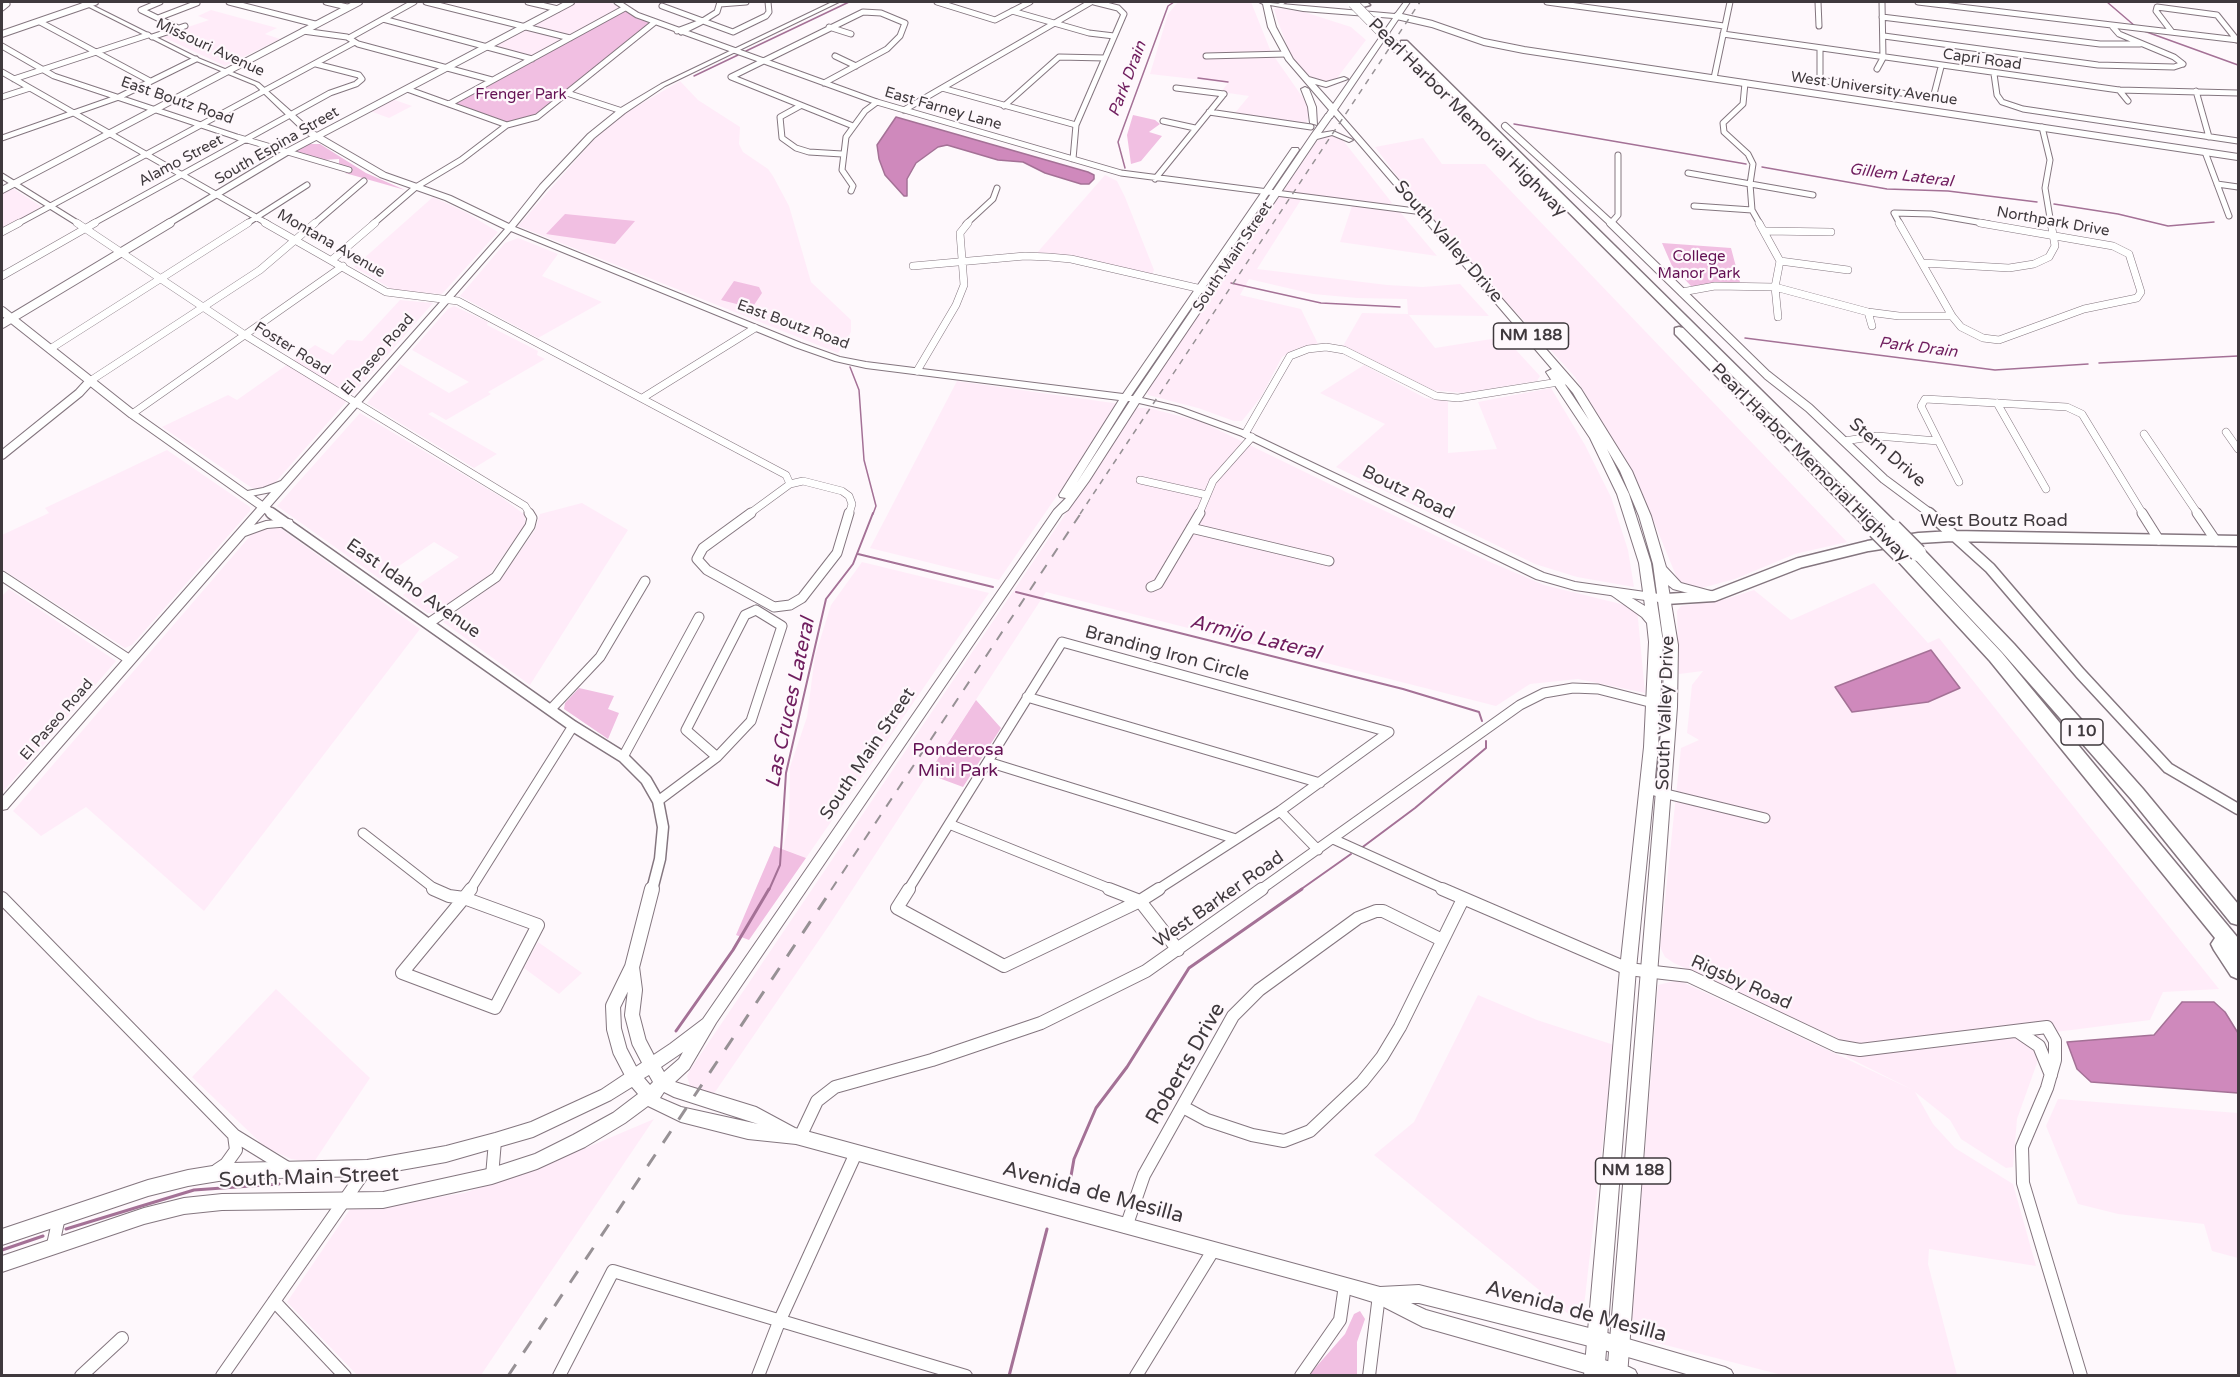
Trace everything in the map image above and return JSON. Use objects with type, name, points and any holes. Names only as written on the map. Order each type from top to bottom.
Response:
[{"type":"highway","name":"Pearl Harbor Memorial Highway","points":[[1350,2],[1403,48],[1893,528],[1910,554],[2238,952]]},
{"type":"highway","name":"Pearl Harbor Memorial Highway","points":[[1364,3],[1403,48],[1876,530],[1910,554],[1996,635],[2137,794],[2238,917]]},
{"type":"highway","points":[[2137,794],[2238,903]]},
{"type":"highway","points":[[2169,867],[2238,970]]},
{"type":"main road","name":"El Paseo Road","points":[[2,805],[588,139],[622,111],[663,85],[836,2]]},
{"type":"main road","points":[[1264,2],[1303,9],[1394,13]]},
{"type":"main road","name":"South Valley Drive","points":[[1264,2],[1261,20],[1305,89],[1328,110],[1423,212],[1564,381],[1599,444],[1623,494],[1658,598],[1671,674],[1651,970],[1619,1345],[1621,1374]]},
{"type":"main road","points":[[1280,2],[1394,13]]},
{"type":"main road","name":"South Main Street","points":[[2,1264],[53,1245],[184,1206],[222,1202],[383,1200],[492,1176],[537,1161],[579,1141],[619,1118],[649,1096],[684,1064],[711,1018],[1058,512],[1064,508],[1085,479],[1130,398],[1394,13],[1398,2]]},
{"type":"main road","name":"South Main Street","points":[[1313,129],[1328,110],[1344,79],[1394,13],[1407,2]]},
{"type":"main road","name":"Missouri Avenue","points":[[88,3],[150,36],[249,80],[266,90],[291,115],[317,136],[383,175],[448,198],[510,228]]},
{"type":"main road","name":"South Valley Drive","points":[[1282,54],[1303,76],[1349,140],[1597,419],[1625,468],[1645,516],[1660,569],[1654,625],[1656,656],[1646,789],[1628,969],[1594,1370]]},
{"type":"main road","points":[[1303,76],[1321,85],[1332,84],[1344,79]]},
{"type":"main road","points":[[1305,89],[1312,107],[1313,129],[1349,140]]},
{"type":"main road","points":[[492,219],[507,218],[523,211]]},
{"type":"main road","name":"East Boutz Road","points":[[510,228],[754,328],[838,359],[1154,403]]},
{"type":"main road","points":[[496,243],[518,237],[532,237]]},
{"type":"main road","name":"Boutz Road","points":[[1154,403],[1199,416],[1249,435],[1515,565],[1575,586],[1658,598]]},
{"type":"main road","points":[[246,494],[265,491],[287,481]]},
{"type":"main road","points":[[240,535],[262,526],[288,523]]},
{"type":"main road","points":[[1660,569],[1677,586],[1714,596]]},
{"type":"main road","points":[[1613,592],[1647,614],[1654,625]]},
{"type":"main road","name":"South Main Street","points":[[2,1237],[148,1188],[211,1174],[289,1168],[367,1168],[446,1155],[495,1141],[533,1129],[606,1095],[651,1065],[711,1018]]},
{"type":"main road","points":[[651,1065],[663,1083]]},
{"type":"main road","name":"Avenida de Mesilla","points":[[633,1076],[655,1103],[681,1114],[748,1131],[798,1136]]},
{"type":"main road","name":"Avenida de Mesilla","points":[[663,1083],[693,1097],[756,1115],[798,1136],[1345,1285],[1379,1295],[1423,1318],[1594,1370],[1621,1374]]},
{"type":"main road","name":"Avenida de Mesilla","points":[[1379,1295],[1419,1294],[1597,1339],[1725,1376]]},
{"type":"street","points":[[2,8],[7,4],[5,2]]},
{"type":"street","points":[[160,2],[141,10],[178,28]]},
{"type":"street","points":[[158,18],[196,2]]},
{"type":"street","points":[[229,2],[315,24]]},
{"type":"street","points":[[326,2],[348,7]]},
{"type":"street","points":[[2,190],[359,2]]},
{"type":"street","points":[[2,232],[144,153],[202,125],[315,64],[383,19],[414,2]]},
{"type":"street","points":[[426,2],[570,38]]},
{"type":"street","points":[[528,2],[558,9]]},
{"type":"street","name":"South Espina Street","points":[[2,324],[287,152],[571,2]]},
{"type":"street","name":"East Farney Lane","points":[[617,2],[655,22],[877,102],[1121,173],[1423,212]]},
{"type":"street","points":[[679,31],[717,12],[720,3],[746,2]]},
{"type":"street","points":[[662,6],[733,32],[766,16],[769,12],[768,2]]},
{"type":"street","points":[[937,2],[995,21],[1030,2]]},
{"type":"street","points":[[904,110],[1092,2],[1124,12],[1076,125],[1073,159]]},
{"type":"street","points":[[1547,2],[1724,26]]},
{"type":"street","points":[[1606,10],[1608,2]]},
{"type":"street","points":[[1714,78],[1730,2]]},
{"type":"street","points":[[1818,2],[1819,26]]},
{"type":"street","points":[[1877,69],[1883,58],[1882,2]]},
{"type":"street","points":[[1919,2],[2238,40]]},
{"type":"street","points":[[2,34],[88,3]]},
{"type":"street","points":[[2172,32],[2156,11],[2157,7],[2217,15],[2238,40]]},
{"type":"street","points":[[450,104],[625,8]]},
{"type":"street","points":[[824,83],[894,44],[904,29],[905,23],[888,15],[869,11],[829,27],[731,77],[758,90],[853,126]]},
{"type":"street","points":[[1012,11],[1089,33],[1114,36]]},
{"type":"street","name":"West University Avenue","points":[[1394,13],[1506,46],[2238,157]]},
{"type":"street","points":[[1882,17],[2100,44],[2140,44]]},
{"type":"street","points":[[383,19],[532,59]]},
{"type":"street","points":[[40,22],[150,81]]},
{"type":"street","points":[[333,259],[416,187],[453,165],[507,125],[537,117],[655,22]]},
{"type":"street","points":[[14,79],[184,26]]},
{"type":"street","points":[[1884,36],[2098,65],[2174,67],[2183,64],[2174,57],[2119,34],[2112,26]]},
{"type":"street","points":[[829,27],[851,34]]},
{"type":"street","points":[[303,31],[351,40],[492,81]]},
{"type":"street","name":"Capri Road","points":[[1723,34],[1994,75],[2119,90],[2238,93]]},
{"type":"street","name":"East Boutz Road","points":[[2,46],[54,76],[156,108],[246,140],[349,170]]},
{"type":"street","points":[[1820,49],[1820,80],[1934,98],[1941,67]]},
{"type":"street","points":[[1206,56],[1282,54]]},
{"type":"street","points":[[835,56],[856,66]]},
{"type":"street","points":[[1004,106],[1059,57],[1106,58]]},
{"type":"street","points":[[2,138],[119,97],[196,58]]},
{"type":"street","name":"Alamo Street","points":[[2,276],[180,174],[362,79],[359,75],[315,64]]},
{"type":"street","name":"Montana Avenue","points":[[2,72],[333,259],[386,292],[468,305],[644,397],[788,480]]},
{"type":"street","points":[[1994,75],[1997,95],[2002,102],[2023,110],[2238,141]]},
{"type":"street","points":[[1745,83],[1743,104],[1723,123],[1724,132],[1748,154],[1753,164],[1750,184],[1752,210],[1766,231],[1780,261],[1775,287],[1778,317]]},
{"type":"street","points":[[2,97],[30,88]]},
{"type":"street","points":[[942,88],[1076,125]]},
{"type":"street","points":[[1155,178],[1224,94],[1176,88]]},
{"type":"street","points":[[407,89],[507,125]]},
{"type":"street","points":[[748,94],[758,90]]},
{"type":"street","points":[[2119,90],[2128,101]]},
{"type":"street","points":[[2196,91],[2209,137]]},
{"type":"street","points":[[567,93],[622,111]]},
{"type":"street","points":[[851,191],[853,186],[842,170],[842,154],[853,126],[865,111],[877,102]]},
{"type":"street","points":[[800,106],[780,117],[782,138],[796,148],[809,152],[842,154]]},
{"type":"street","points":[[2077,108],[2079,118]]},
{"type":"street","points":[[1209,111],[1313,129]]},
{"type":"street","points":[[1163,121],[1196,128]]},
{"type":"street","name":"Stern Drive","points":[[1505,126],[1611,223],[1767,375],[1809,408],[1884,479],[1925,509],[1989,568],[2080,673],[2168,768],[2238,808]]},
{"type":"street","points":[[1923,263],[2009,268],[2034,264],[2049,257],[2055,246],[2045,188],[2050,160],[2042,127]]},
{"type":"street","points":[[2205,152],[2229,216]]},
{"type":"street","points":[[1611,223],[1618,215],[1618,155]]},
{"type":"street","points":[[1688,173],[1813,195]]},
{"type":"street","name":"Foster Road","points":[[2,176],[51,205],[245,335],[508,495],[530,512],[532,518],[528,532],[496,577],[429,623]]},
{"type":"street","points":[[2,455],[79,393],[90,381],[260,270],[295,243],[296,239],[364,182]]},
{"type":"street","points":[[2217,184],[2238,187]]},
{"type":"street","points":[[50,349],[307,185]]},
{"type":"street","points":[[917,371],[961,296],[965,274],[960,233],[964,226],[993,199],[998,188]]},
{"type":"street","points":[[1694,206],[1752,210]]},
{"type":"street","name":"Northpark Drive","points":[[1894,213],[1931,214],[2102,242],[2129,254],[2141,292],[2137,298],[2118,304],[2084,309],[1999,340],[1970,333],[1961,327],[1952,316],[1923,263],[1894,213]]},
{"type":"street","points":[[1766,231],[1831,232]]},
{"type":"street","points":[[913,266],[1025,256],[1071,259],[1205,290]]},
{"type":"street","points":[[1780,261],[1848,270]]},
{"type":"street","points":[[132,414],[343,266]]},
{"type":"street","points":[[1682,292],[1715,286],[1775,287],[1868,312],[1899,316],[1952,316]]},
{"type":"street","name":"East Idaho Avenue","points":[[2,311],[132,414],[573,726],[623,757],[646,780],[658,801],[663,826],[660,859],[632,967],[613,1006],[614,1029],[620,1051],[633,1076]]},
{"type":"street","points":[[1868,312],[1872,326]]},
{"type":"street","points":[[644,397],[754,328]]},
{"type":"street","points":[[1152,588],[1158,584],[1191,528],[1221,470],[1249,435],[1290,356],[1308,349],[1326,348],[1344,351],[1436,396],[1458,398],[1564,381]]},
{"type":"street","points":[[1959,482],[1921,402],[1926,399],[2067,407],[2082,414],[2159,540]]},
{"type":"street","points":[[1997,404],[2046,489]]},
{"type":"street","points":[[2226,432],[2238,449]]},
{"type":"street","points":[[2144,434],[2216,541]]},
{"type":"street","points":[[1844,441],[1877,436],[1938,441]]},
{"type":"street","points":[[788,480],[803,481],[842,491],[849,496],[852,504],[840,548],[830,562],[802,598],[790,605],[774,607],[707,570],[697,559],[703,548],[788,480]]},
{"type":"street","points":[[1140,480],[1207,495]]},
{"type":"street","points":[[1191,528],[1312,555],[1329,561]]},
{"type":"street","name":"West Boutz Road","points":[[1658,598],[1714,596],[1798,563],[1833,553],[1898,541],[1952,536],[2238,541]]},
{"type":"street","points":[[2,576],[130,660]]},
{"type":"street","points":[[550,709],[600,657],[645,580]]},
{"type":"street","points":[[658,801],[717,757],[751,721],[783,626],[756,610],[745,615],[686,730],[717,757]]},
{"type":"street","points":[[623,757],[699,617]]},
{"type":"street","name":"Branding Iron Circle","points":[[1062,642],[1389,732],[1280,811],[1140,901],[1004,966],[897,908],[988,762],[1062,642]]},
{"type":"street","name":"West Barker Road","points":[[798,1136],[817,1101],[835,1087],[932,1060],[1041,1023],[1113,989],[1178,950],[1520,705],[1544,693],[1573,688],[1598,689],[1653,703]]},
{"type":"street","points":[[1027,697],[1320,783]]},
{"type":"street","points":[[363,833],[428,886],[449,896],[464,898],[538,925],[495,1008],[402,974],[464,898],[494,855],[573,726]]},
{"type":"street","points":[[988,762],[1236,838]]},
{"type":"street","points":[[1646,789],[1766,818]]},
{"type":"street","points":[[1280,811],[1318,850]]},
{"type":"street","points":[[949,824],[1140,901],[1178,950]]},
{"type":"street","name":"Rigsby Road","points":[[1333,839],[1628,969],[1689,976],[1826,1041],[1860,1050],[2047,1027],[2055,1041],[2055,1060],[2051,1075]]},
{"type":"street","points":[[2,898],[234,1135],[289,1168]]},
{"type":"street","points":[[1183,1107],[1207,1120],[1251,1135],[1284,1141],[1310,1131],[1362,1082],[1382,1057],[1400,1028],[1463,898]]},
{"type":"street","name":"Roberts Drive","points":[[1126,1227],[1144,1175],[1233,1016],[1259,990],[1358,918],[1376,911],[1383,911],[1442,940]]},
{"type":"street","name":"East Idaho Avenue","points":[[632,967],[635,990],[632,1015],[639,1042],[651,1065]]},
{"type":"street","points":[[2014,1030],[2038,1046],[2051,1075],[2022,1147],[2023,1183],[2081,1376]]},
{"type":"street","points":[[211,1174],[226,1164],[236,1150],[234,1135]]},
{"type":"street","points":[[492,1176],[495,1141]]},
{"type":"street","points":[[758,1376],[779,1322],[856,1153]]},
{"type":"street","points":[[222,1376],[367,1168]]},
{"type":"street","points":[[53,1245],[59,1217]]},
{"type":"street","points":[[1136,1376],[1214,1249]]},
{"type":"street","points":[[559,1376],[613,1271],[966,1376]]},
{"type":"street","points":[[1301,1376],[1340,1320],[1345,1285]]},
{"type":"street","points":[[1369,1376],[1379,1295]]},
{"type":"street","points":[[274,1301],[345,1376]]},
{"type":"street","points":[[81,1376],[122,1338]]},
{"type":"shaded area","points":[[577,2],[610,2],[620,8],[570,35],[532,26]]},
{"type":"shaded area","points":[[1178,2],[1251,2],[1271,52],[1308,105],[1309,115],[1306,124],[1234,114],[1249,96],[1221,92],[1228,83],[1150,74],[1168,14]]},
{"type":"shaded area","points":[[1274,9],[1304,12],[1351,27],[1366,40],[1334,82],[1316,82],[1292,59]]},
{"type":"shaded area","points":[[211,10],[277,28],[265,34],[280,39],[225,66],[161,36],[209,20],[198,16]]},
{"type":"shaded area","points":[[526,29],[563,39],[532,56],[494,46]]},
{"type":"shaded area","points":[[680,81],[698,100],[740,127],[739,144],[743,152],[768,169],[773,176],[789,206],[811,282],[851,320],[851,332],[838,353],[518,226],[597,136],[627,112]]},
{"type":"shaded area","points":[[392,99],[412,106],[389,118],[370,111]]},
{"type":"shaded area","points":[[896,117],[1088,172],[1094,175],[1094,179],[1089,184],[1081,184],[1045,173],[1023,162],[998,160],[947,145],[938,147],[916,163],[907,179],[907,196],[904,196],[885,175],[877,145]]},
{"type":"shaded area","points":[[1329,135],[1342,139],[1392,203],[1387,205],[1304,195],[1257,269],[1387,285],[1423,287],[1460,284],[1489,316],[1409,315],[1435,348],[1504,337],[1540,376],[1537,381],[1463,393],[1432,390],[1343,346],[1362,313],[1408,314],[1407,299],[1313,294],[1249,279],[1240,295],[1301,309],[1318,344],[1298,348],[1282,357],[1261,397],[1242,421],[1234,421],[1198,408],[1148,395],[1147,390],[1317,141]]},
{"type":"shaded area","points":[[1423,138],[1442,164],[1485,164],[1847,542],[1795,554],[1735,579],[1698,589],[1679,583],[1634,473],[1575,377],[1421,208],[1375,147]]},
{"type":"shaded area","points":[[1105,175],[1117,181],[1125,197],[1154,270],[1152,274],[1084,259],[1036,254]]},
{"type":"shaded area","points":[[11,187],[42,207],[2,229],[2,192]]},
{"type":"shaded area","points":[[433,197],[467,213],[498,232],[442,294],[395,291],[354,267]]},
{"type":"shaded area","points":[[1352,206],[1400,212],[1437,256],[1340,242]]},
{"type":"shaded area","points":[[518,238],[558,254],[542,276],[602,302],[538,338],[460,296],[505,243]]},
{"type":"shaded area","points":[[400,300],[433,303],[273,485],[260,489],[252,488],[162,427],[228,395],[237,400],[315,345],[333,355],[347,340],[362,341]]},
{"type":"shaded area","points":[[454,306],[488,322],[487,325],[538,351],[537,355],[545,359],[488,392],[491,394],[446,420],[432,412],[428,414],[497,454],[474,468],[367,403],[400,364],[449,393],[469,382],[412,350],[448,309]]},
{"type":"shaded area","points":[[1364,365],[1425,398],[1448,401],[1448,453],[1497,449],[1478,402],[1551,388],[1585,445],[1611,497],[1628,550],[1634,587],[1577,577],[1535,564],[1336,467],[1385,424],[1320,393]]},
{"type":"shaded area","points":[[957,381],[1120,404],[999,580],[870,548]]},
{"type":"shaded area","points":[[1137,408],[1149,408],[1202,422],[1488,561],[1544,585],[1637,608],[1645,693],[1578,679],[1530,684],[1496,706],[1046,592],[830,924],[713,1095],[690,1087],[687,1076],[690,1070]]},
{"type":"shaded area","points":[[360,413],[501,497],[525,515],[525,525],[488,577],[434,613],[427,613],[403,595],[459,557],[434,542],[380,579],[277,506]]},
{"type":"shaded area","points":[[167,450],[250,507],[250,511],[132,645],[125,648],[2,569],[2,535],[49,513],[45,508]]},
{"type":"shaded area","points":[[582,503],[628,530],[530,685],[443,622],[499,581],[535,530],[540,514]]},
{"type":"shaded area","points":[[265,527],[280,528],[420,629],[204,911],[86,807],[41,836],[13,811],[251,535]]},
{"type":"shaded area","points":[[862,562],[989,593],[806,858],[783,849],[789,821],[790,767],[807,717],[815,656],[831,605]]},
{"type":"shaded area","points":[[1874,583],[1928,643],[1939,638],[2219,989],[2163,992],[2150,1020],[2040,1034],[2037,1063],[2017,1119],[2013,1167],[2006,1168],[1961,1139],[1950,1120],[1915,1092],[1933,1124],[1955,1148],[2013,1184],[2036,1266],[1929,1249],[1928,1264],[1957,1375],[1782,1375],[1646,1340],[1638,1332],[1632,1317],[1658,985],[1678,980],[1913,1090],[1847,1057],[1841,1040],[1674,963],[1665,957],[1660,947],[1681,748],[1699,740],[1687,733],[1692,685],[1703,671],[1679,674],[1677,611],[1681,606],[1726,599],[1754,590],[1791,620]]},
{"type":"shaded area","points":[[9,589],[116,661],[2,793],[2,596]]},
{"type":"shaded area","points":[[1931,650],[1960,688],[1928,702],[1852,712],[1835,687]]},
{"type":"shaded area","points":[[538,942],[582,973],[559,994],[524,968]]},
{"type":"shaded area","points":[[276,989],[370,1078],[314,1162],[291,1159],[265,1147],[192,1077]]},
{"type":"shaded area","points":[[1478,995],[1537,1020],[1614,1045],[1583,1315],[1577,1321],[1374,1155],[1414,1122]]},
{"type":"shaded area","points":[[2182,1002],[2214,1002],[2225,1012],[2238,1033],[2238,1093],[2091,1082],[2077,1069],[2067,1042],[2154,1035]]},
{"type":"shaded area","points":[[2058,1099],[2238,1113],[2238,1258],[2212,1251],[2204,1224],[2118,1214],[2078,1204],[2046,1126]]},
{"type":"shaded area","points":[[654,1119],[481,1375],[357,1375],[287,1302],[353,1205],[402,1203],[464,1193],[541,1167]]},
{"type":"green space","name":"Frenger Park","points":[[625,8],[655,22],[537,117],[507,125],[451,102]]},
{"type":"green space","points":[[1133,115],[1155,120],[1160,124],[1149,132],[1162,136],[1141,161],[1131,164],[1127,135]]},
{"type":"green space","points":[[308,144],[320,144],[366,173],[405,190],[345,173],[353,169],[339,165],[339,159],[323,160],[295,151]]},
{"type":"green space","points":[[565,214],[635,221],[615,244],[546,234]]},
{"type":"green space","name":"College Manor Park","points":[[1662,243],[1731,248],[1740,282],[1692,287],[1672,266]]},
{"type":"green space","points":[[734,281],[759,287],[762,293],[752,308],[721,300]]},
{"type":"green space","points":[[579,688],[614,696],[608,709],[619,713],[608,739],[564,709],[565,703]]},
{"type":"green space","name":"Ponderosa Mini Park","points":[[976,700],[1001,728],[963,787],[928,774]]},
{"type":"green space","points":[[774,846],[806,858],[749,940],[736,935]]},
{"type":"green space","points":[[1360,1311],[1365,1319],[1357,1342],[1357,1375],[1309,1375],[1345,1334],[1354,1314]]},
{"type":"waterway","name":"Las Cruces Lateral","points":[[746,51],[849,2]]},
{"type":"waterway","name":"Park Drain","points":[[1125,168],[1118,142],[1168,6],[1174,2]]},
{"type":"waterway","points":[[2107,2],[2135,26]]},
{"type":"waterway","points":[[2144,31],[2238,65]]},
{"type":"waterway","name":"Las Cruces Lateral","points":[[694,76],[738,55]]},
{"type":"waterway","points":[[1198,78],[1228,82]]},
{"type":"waterway","name":"Gillem Lateral","points":[[1514,124],[1746,164]]},
{"type":"waterway","name":"Gillem Lateral","points":[[1762,167],[1887,189],[1948,191],[2037,202]]},
{"type":"waterway","name":"Gillem Lateral","points":[[2054,204],[2118,214],[2168,226],[2214,222]]},
{"type":"waterway","name":"Park Drain","points":[[1231,283],[1321,303],[1400,307]]},
{"type":"waterway","name":"Park Drain","points":[[1745,338],[1995,370],[2088,364]]},
{"type":"waterway","name":"Park Drain","points":[[2099,363],[2238,356]]},
{"type":"waterway","name":"Las Cruces Lateral","points":[[850,367],[859,390],[864,460],[876,506],[873,514]]},
{"type":"waterway","name":"Las Cruces Lateral","points":[[769,890],[780,865],[786,773],[826,599],[853,564],[873,513]]},
{"type":"waterway","name":"Armijo Lateral","points":[[858,554],[993,587]]},
{"type":"waterway","name":"Armijo Lateral","points":[[1016,592],[1403,689],[1479,712],[1482,721]]},
{"type":"waterway","name":"Armijo Lateral","points":[[1360,849],[1415,808],[1486,748],[1486,741]]},
{"type":"waterway","name":"Armijo Lateral","points":[[1300,890],[1351,854]]},
{"type":"waterway","name":"Las Cruces Lateral","points":[[676,1031],[733,950],[769,889]]},
{"type":"waterway","name":"Armijo Lateral","points":[[1071,1176],[1074,1159],[1096,1108],[1127,1067],[1189,968],[1302,889]]},
{"type":"waterway","name":"Las Cruces Lateral","points":[[66,1229],[194,1190],[279,1184]]},
{"type":"waterway","name":"Armijo Lateral","points":[[1009,1376],[1047,1229]]},
{"type":"waterway","name":"Las Cruces Lateral","points":[[2,1250],[43,1236]]},
{"type":"railway","points":[[1080,514],[1420,2]]},
{"type":"railway","points":[[831,890],[1081,513]]},
{"type":"railway","points":[[508,1376],[832,889]]}]
